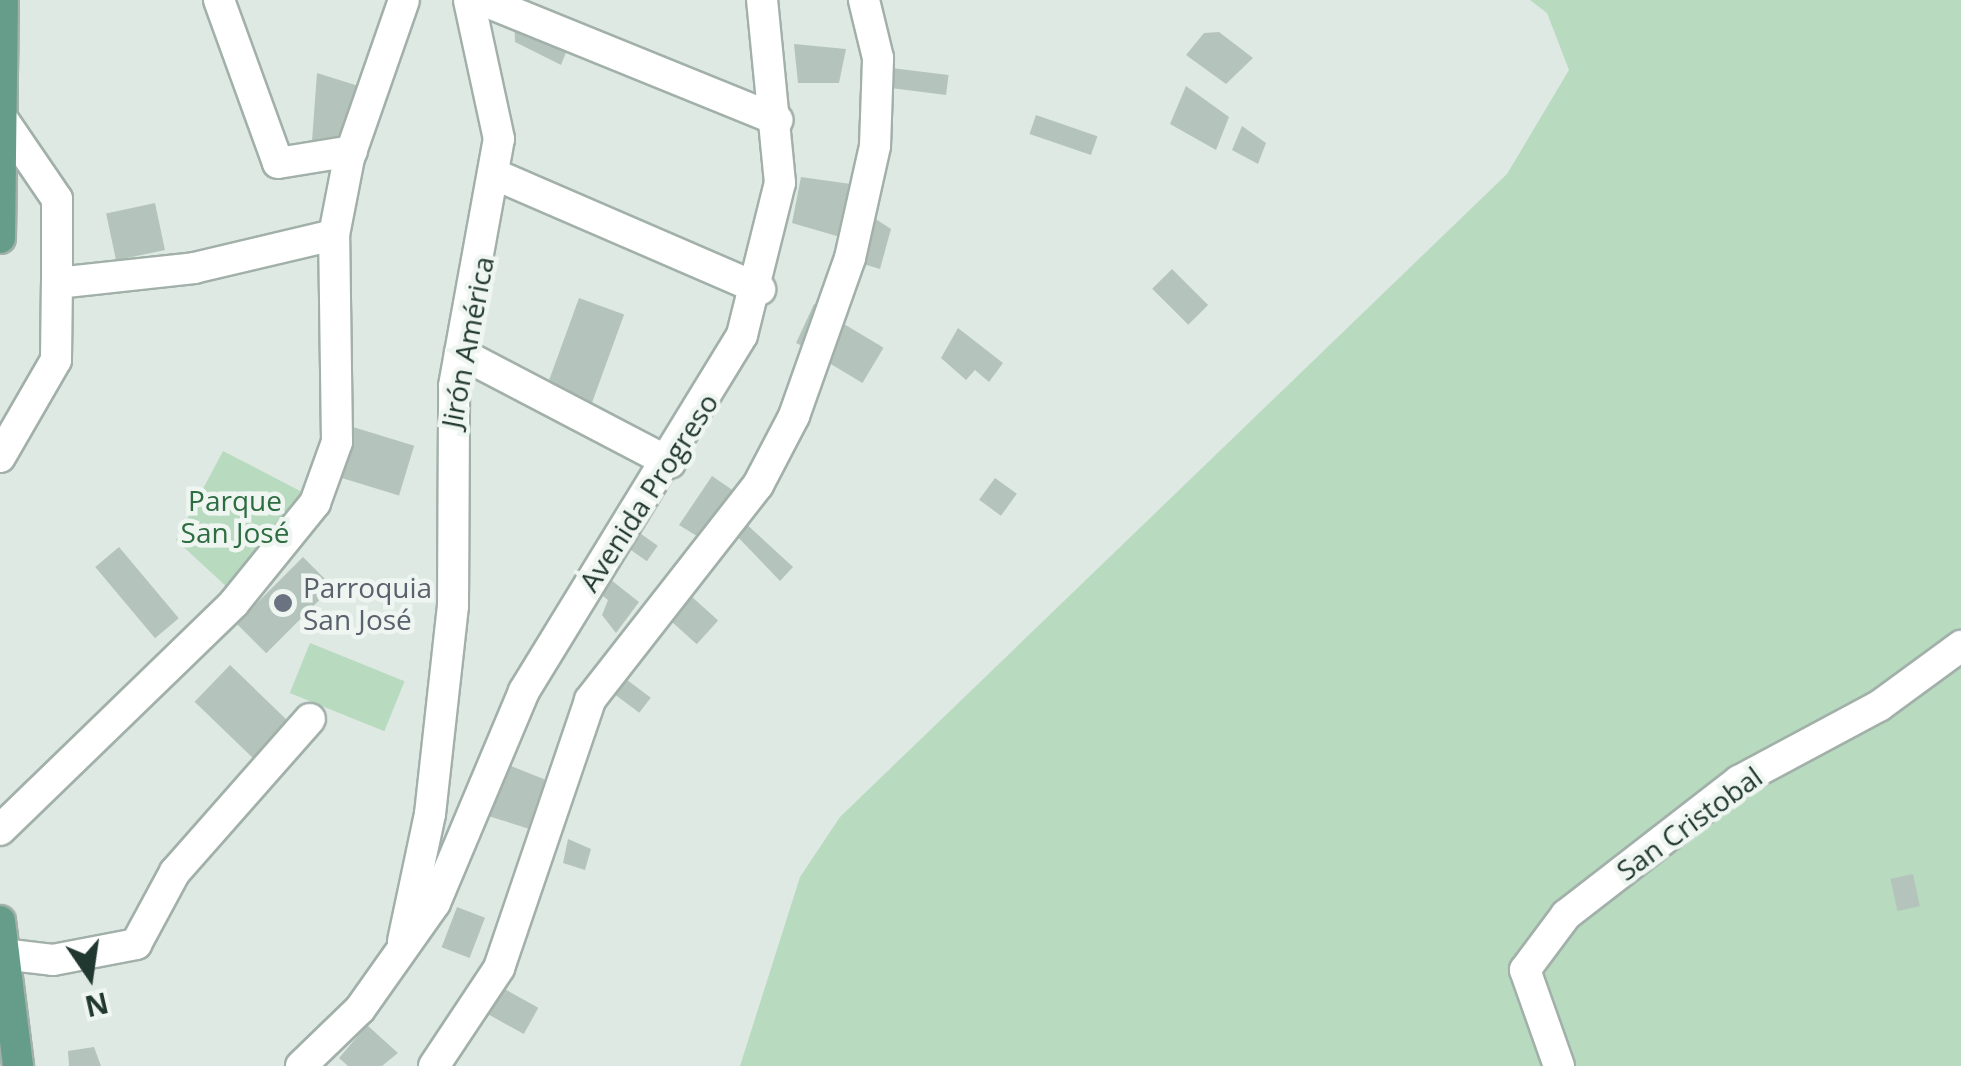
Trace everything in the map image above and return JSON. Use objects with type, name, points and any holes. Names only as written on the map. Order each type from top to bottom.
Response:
[{"type":"main road","points":[[0,238],[3,0]]},
{"type":"main road","points":[[0,921],[18,1066]]},
{"type":"street","points":[[219,0],[278,163],[352,151]]},
{"type":"street","points":[[0,830],[300,532],[337,442],[334,235],[352,151],[404,0]]},
{"type":"street","name":"Jirón América","points":[[401,954],[430,814],[453,606],[447,451],[460,353],[496,175],[493,82],[470,0]]},
{"type":"street","points":[[482,0],[778,120]]},
{"type":"street","name":"Avenida Progreso","points":[[401,954],[435,903],[524,691],[670,463],[760,289],[776,228],[778,120],[762,0]]},
{"type":"street","points":[[434,1066],[498,968],[590,700],[758,486],[794,416],[850,258],[875,146],[878,58],[864,0]]},
{"type":"street","points":[[0,457],[56,360],[57,283],[57,199],[2,117]]},
{"type":"street","points":[[496,175],[760,289]]},
{"type":"street","points":[[57,283],[194,268],[334,235]]},
{"type":"street","points":[[460,353],[670,463]]},
{"type":"street","name":"San Cristobal","points":[[1559,1066],[1526,970],[1566,915],[1722,792],[1879,706],[1961,646]]},
{"type":"street","points":[[2,954],[53,960],[136,944],[175,872],[310,719]]},
{"type":"street","points":[[301,1066],[401,954]]},
{"type":"green space","points":[[1530,0],[1961,0],[1961,1066],[740,1066],[800,877],[840,817],[1507,174],[1569,70],[1547,13]]},
{"type":"green space","name":"Parque San José","points":[[223,451],[304,493],[228,588],[176,540]]},
{"type":"green space","points":[[310,643],[405,681],[384,731],[290,693]]},
{"type":"building","points":[[514,16],[572,37],[561,65],[515,42]]},
{"type":"building","points":[[1219,32],[1253,58],[1226,84],[1186,55],[1204,33]]},
{"type":"building","points":[[794,44],[846,49],[839,83],[798,83]]},
{"type":"building","points":[[883,67],[949,75],[946,95],[881,87]]},
{"type":"building","points":[[317,73],[365,88],[346,137],[312,141]]},
{"type":"building","points":[[1186,86],[1229,117],[1216,150],[1170,124]]},
{"type":"building","points":[[1036,115],[1097,136],[1091,155],[1029,134]]},
{"type":"building","points":[[1242,126],[1266,143],[1258,164],[1232,150]]},
{"type":"building","points":[[801,177],[858,185],[847,239],[792,223]]},
{"type":"building","points":[[155,203],[165,250],[116,260],[106,213]]},
{"type":"building","points":[[871,216],[891,229],[880,269],[860,263]]},
{"type":"building","points":[[1172,269],[1208,305],[1188,325],[1152,289]]},
{"type":"building","points":[[579,298],[624,314],[592,404],[547,387]]},
{"type":"building","points":[[814,304],[826,309],[812,351],[796,343]]},
{"type":"building","points":[[839,321],[884,348],[862,383],[818,356]]},
{"type":"building","points":[[958,328],[1003,363],[989,382],[975,370],[966,380],[941,358]]},
{"type":"building","points":[[353,427],[414,446],[399,495],[338,477]]},
{"type":"building","points":[[712,476],[744,498],[708,543],[679,525]]},
{"type":"building","points":[[995,478],[1017,494],[1001,516],[979,500]]},
{"type":"building","points":[[743,521],[793,567],[780,581],[733,532]]},
{"type":"building","points":[[634,529],[658,546],[647,561],[623,545]]},
{"type":"building","points":[[119,547],[179,618],[155,638],[95,567]]},
{"type":"building","name":"Parroquia San José","points":[[303,557],[333,587],[266,653],[237,623]]},
{"type":"building","points":[[606,576],[639,602],[616,633],[602,615],[608,600],[595,590]]},
{"type":"building","points":[[681,587],[718,620],[697,644],[660,611]]},
{"type":"building","points":[[230,665],[292,725],[256,761],[195,702]]},
{"type":"building","points":[[614,670],[651,698],[639,713],[603,685]]},
{"type":"building","points":[[499,761],[556,784],[539,832],[485,815]]},
{"type":"building","points":[[568,839],[591,849],[585,870],[563,863]]},
{"type":"building","points":[[1913,874],[1920,906],[1897,911],[1891,879]]},
{"type":"building","points":[[457,907],[485,918],[470,958],[442,947]]},
{"type":"building","points":[[499,986],[538,1008],[524,1034],[484,1012]]},
{"type":"building","points":[[367,1025],[398,1053],[382,1066],[348,1066],[339,1058]]},
{"type":"building","points":[[94,1047],[101,1066],[69,1066],[68,1051]]},
{"type":"place","name":"Parroquia San José","points":[[283,603]]}]
